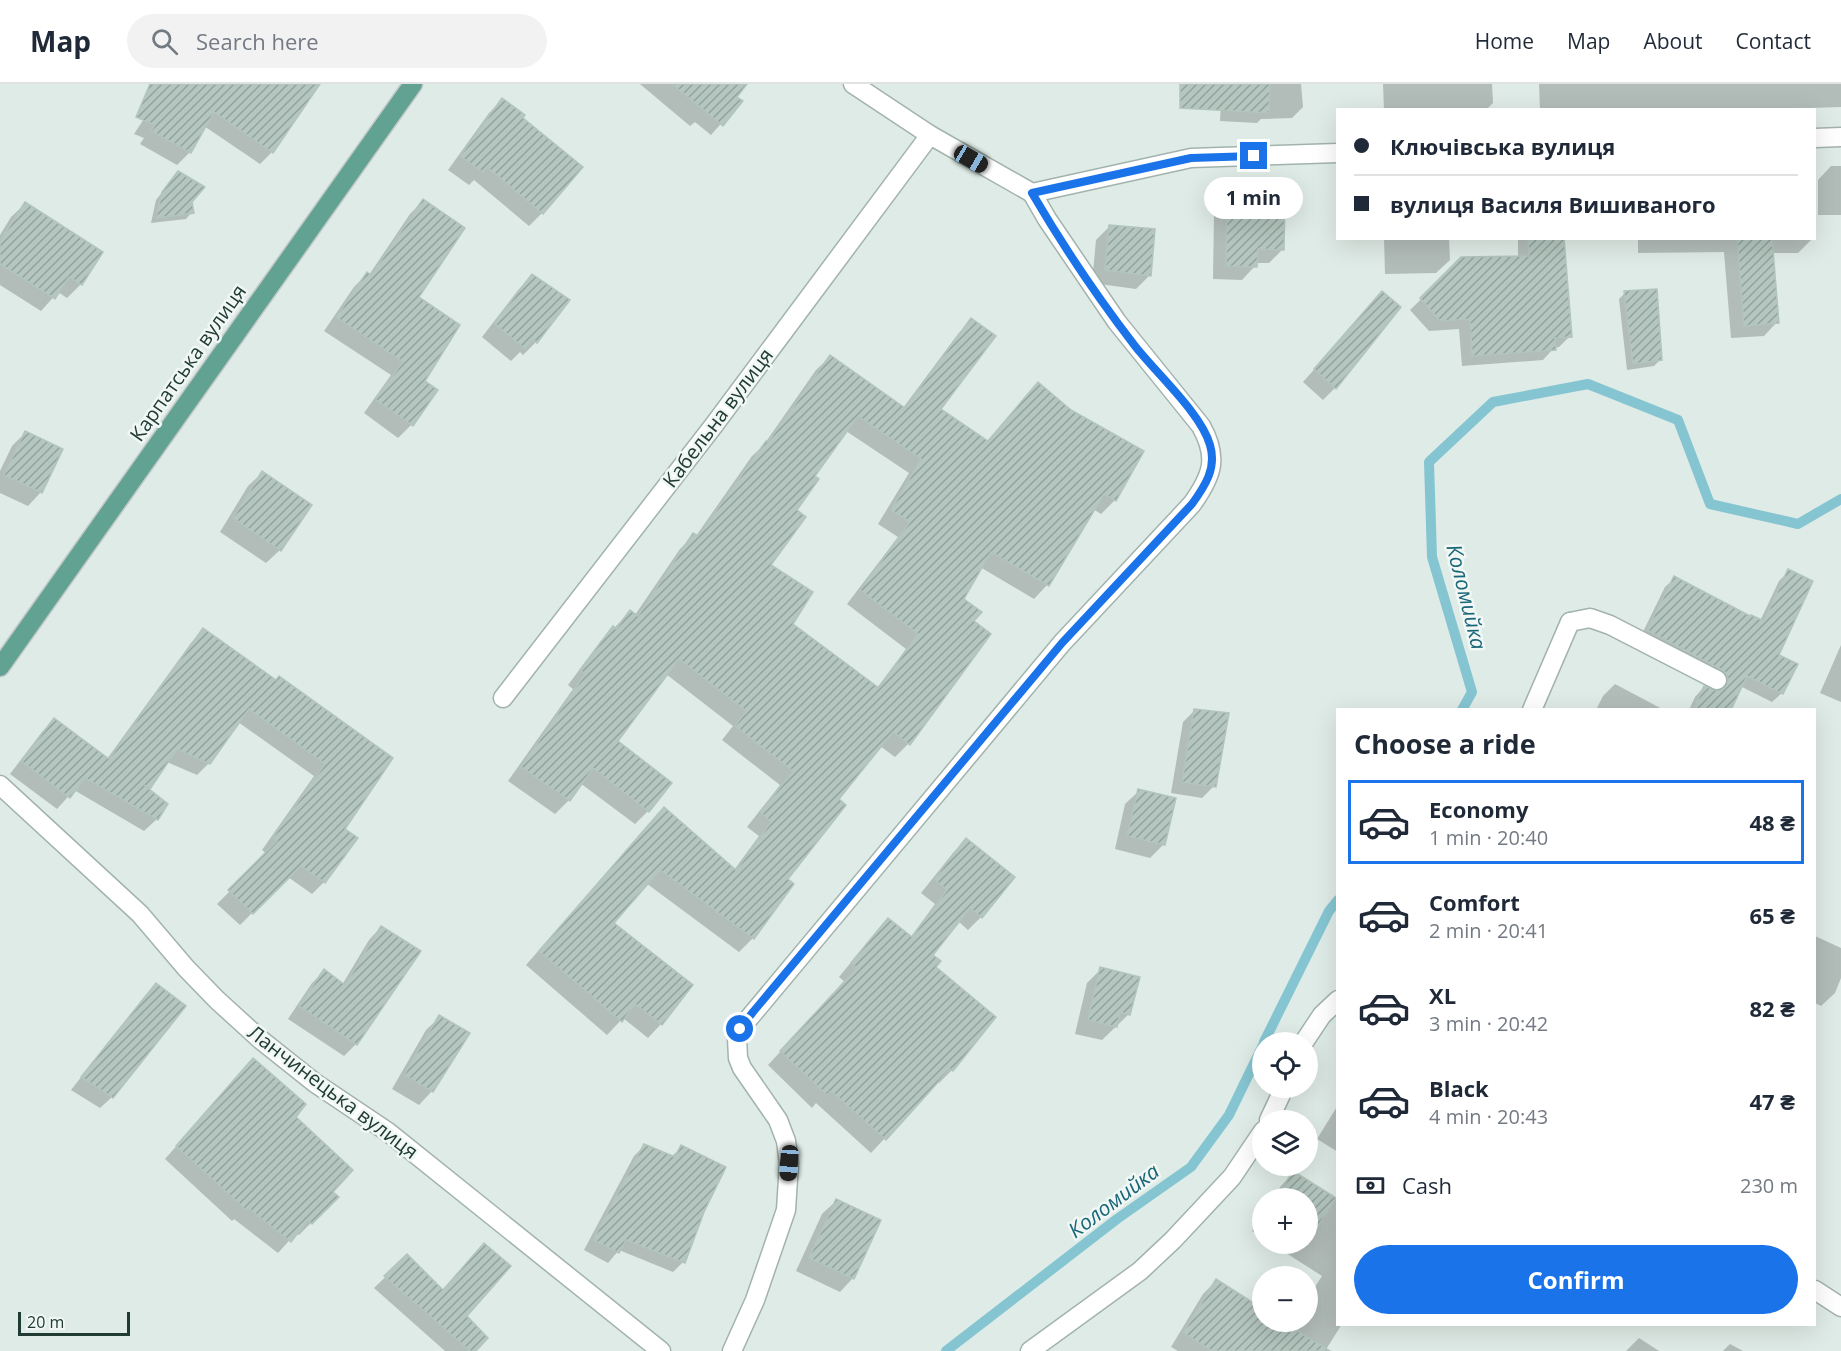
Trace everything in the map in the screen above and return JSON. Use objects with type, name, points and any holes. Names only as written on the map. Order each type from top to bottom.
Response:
[{"type":"main road","name":"Карпатська вулиця","points":[[0,667],[414,84]]},
{"type":"street","points":[[732,1351],[755,1300],[786,1209],[789,1163],[786,1141],[778,1120],[741,1068],[737,1038],[740,1029],[1062,643],[1192,504],[1209,476],[1211,466],[1210,445],[1201,426],[1117,322],[1032,193],[930,135],[853,84]]},
{"type":"street","name":"Кабельна вулиця","points":[[503,698],[714,425],[930,135]]},
{"type":"street","points":[[1816,138],[1841,137]]},
{"type":"street","points":[[1032,193],[1191,158],[1336,153]]},
{"type":"street","points":[[1533,708],[1570,622],[1590,618],[1610,625],[1717,680]]},
{"type":"street","name":"Ланчинецька вулиця","points":[[0,786],[140,914],[217,1000],[261,1040],[315,1083],[388,1132],[661,1351]]},
{"type":"street","points":[[1311,1032],[1322,1015],[1336,1002]]},
{"type":"street","points":[[1030,1351],[1140,1271],[1173,1240],[1232,1177],[1252,1147]]},
{"type":"street","points":[[1816,1291],[1841,1307]]},
{"type":"building","points":[[150,84],[320,84],[273,153],[214,112],[191,153],[151,131],[155,125],[136,117]]},
{"type":"building","points":[[672,84],[747,84],[737,97],[743,101],[723,126]]},
{"type":"building","points":[[1180,84],[1270,84],[1269,113],[1180,108]]},
{"type":"building","points":[[502,98],[525,115],[523,118],[583,167],[543,214],[487,167],[483,172],[460,156]]},
{"type":"building","points":[[178,171],[205,187],[192,202],[194,213],[156,218],[162,192]]},
{"type":"building","points":[[423,199],[465,228],[419,297],[460,325],[425,381],[438,390],[413,426],[375,399],[403,362],[336,317],[367,272],[371,275]]},
{"type":"building","points":[[1227,199],[1285,201],[1284,250],[1258,249],[1257,267],[1226,266]]},
{"type":"building","points":[[25,202],[103,252],[82,285],[69,277],[55,299],[0,264],[0,241]]},
{"type":"building","points":[[1109,225],[1155,229],[1151,276],[1105,270]]},
{"type":"building","points":[[1528,240],[1564,240],[1572,337],[1555,338],[1556,350],[1472,356],[1470,319],[1440,321],[1420,298],[1461,257],[1529,256]]},
{"type":"building","points":[[1737,240],[1772,240],[1779,323],[1744,326]]},
{"type":"building","points":[[532,274],[570,300],[537,343],[533,339],[525,349],[494,323]]},
{"type":"building","points":[[1657,289],[1662,360],[1633,364],[1624,291]]},
{"type":"building","points":[[1382,291],[1401,307],[1336,389],[1314,369]]},
{"type":"building","points":[[971,318],[996,336],[941,409],[988,441],[1038,382],[1071,410],[1144,451],[1116,501],[1104,494],[1049,586],[991,552],[964,599],[982,612],[974,621],[991,634],[910,745],[893,732],[839,799],[846,805],[788,879],[794,884],[754,939],[660,870],[614,923],[693,985],[662,1025],[635,1004],[622,1022],[539,951],[664,807],[736,870],[771,822],[760,812],[793,771],[735,726],[746,711],[679,659],[618,741],[672,783],[649,812],[593,768],[570,801],[521,767],[585,674],[580,670],[613,626],[616,629],[630,610],[638,616],[693,533],[698,536],[830,355],[905,408]],"holes":[[[858,416],[921,459],[891,510],[910,522],[860,590],[918,634],[879,688],[793,624],[813,592],[771,565],[806,517],[797,510],[819,479],[815,476]]]},
{"type":"building","points":[[25,431],[63,449],[42,493],[4,475]]},
{"type":"building","points":[[262,471],[312,505],[281,551],[233,518]]},
{"type":"building","points":[[1788,569],[1813,581],[1779,655],[1798,664],[1783,694],[1747,676],[1732,708],[1694,708],[1704,686],[1718,691],[1727,686],[1726,673],[1647,630],[1674,576],[1764,621]]},
{"type":"building","points":[[203,628],[276,680],[279,676],[393,758],[345,829],[358,838],[325,883],[301,866],[253,914],[228,890],[277,841],[273,837],[325,764],[249,709],[210,764],[177,749],[150,789],[144,785],[168,804],[158,820],[85,778],[70,798],[21,761],[54,718],[109,759]]},
{"type":"building","points":[[1194,709],[1229,713],[1216,787],[1182,782]]},
{"type":"building","points":[[1138,789],[1176,798],[1165,845],[1127,836]]},
{"type":"building","points":[[966,838],[1015,877],[982,918],[970,908],[933,955],[941,961],[936,967],[996,1017],[953,1071],[950,1069],[886,1140],[831,1091],[827,1095],[780,1051],[857,968],[851,963],[888,918],[912,937],[947,890],[934,879]]},
{"type":"building","points":[[381,926],[421,951],[357,1045],[299,1006],[324,969],[345,985]]},
{"type":"building","points":[[1100,967],[1140,977],[1130,1015],[1120,1012],[1117,1027],[1088,1020]]},
{"type":"building","points":[[156,983],[186,1006],[113,1098],[81,1077]]},
{"type":"building","points":[[439,1015],[470,1033],[433,1092],[404,1075]]},
{"type":"building","points":[[253,1058],[306,1104],[296,1117],[353,1170],[333,1192],[339,1197],[312,1224],[308,1220],[291,1242],[248,1208],[246,1210],[176,1146]]},
{"type":"building","points":[[644,1144],[675,1157],[681,1145],[726,1167],[704,1212],[685,1263],[626,1240],[619,1253],[593,1240]]},
{"type":"building","points":[[1290,1176],[1301,1176],[1336,1198],[1318,1226],[1318,1188],[1282,1188]]},
{"type":"building","points":[[836,1199],[881,1220],[854,1279],[809,1258]]},
{"type":"building","points":[[484,1243],[511,1266],[467,1316],[488,1338],[476,1351],[470,1351],[384,1276],[407,1254],[443,1290]]},
{"type":"building","points":[[1216,1279],[1252,1302],[1252,1332],[1299,1332],[1330,1351],[1212,1351],[1183,1333]]},
{"type":"waterway","name":"Коломийка","points":[[1463,708],[1472,692],[1432,557],[1429,462],[1493,402],[1588,384],[1678,420],[1710,504],[1798,524],[1841,499]]},
{"type":"waterway","name":"Коломийка","points":[[1269,1032],[1329,911],[1336,902]]},
{"type":"waterway","name":"Коломийка","points":[[946,1351],[1117,1219],[1191,1167],[1229,1115],[1252,1068]]},
{"type":"route","points":[[740,1029],[1062,643],[1192,504],[1209,476],[1212,455],[1201,426],[1117,322],[1032,193],[1191,158],[1254,156]]}]
